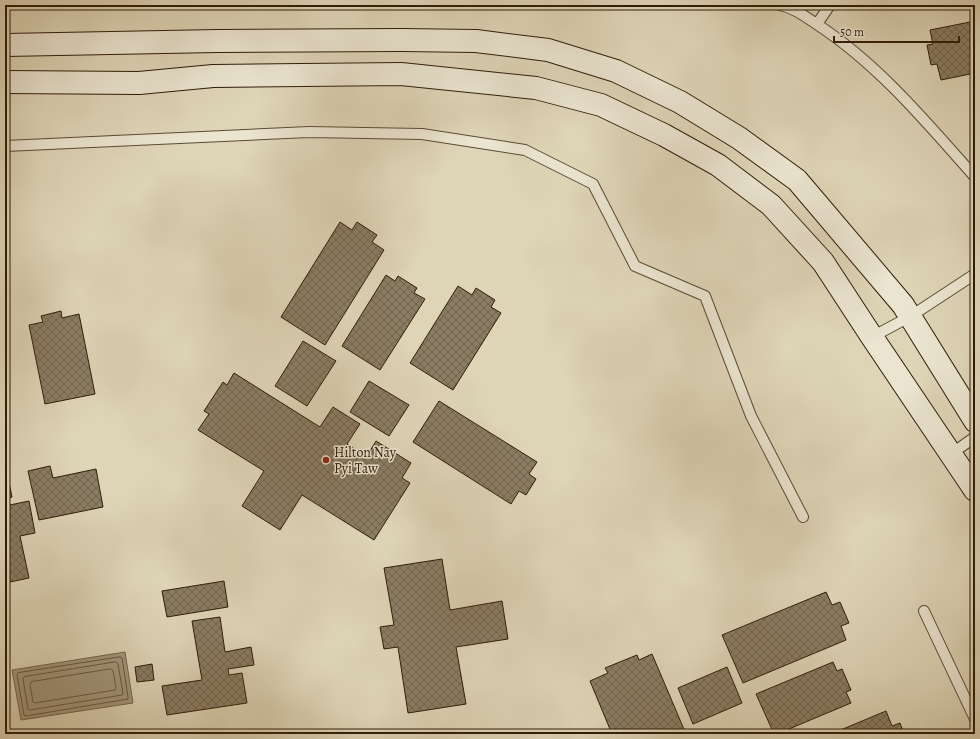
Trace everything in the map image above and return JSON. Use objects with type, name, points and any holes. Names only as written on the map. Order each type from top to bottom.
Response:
[{"type":"main road","points":[[5,45],[217,41],[476,41],[548,50],[616,71],[680,102],[739,138],[797,180],[904,305],[975,421]]},
{"type":"main road","points":[[5,82],[139,83],[213,76],[402,74],[536,88],[601,105],[664,135],[718,164],[771,205],[822,262],[975,490]]},
{"type":"lane","points":[[780,5],[787,7],[831,33],[869,63],[922,117],[975,177]]},
{"type":"lane","points":[[817,24],[830,5]]},
{"type":"lane","points":[[5,146],[310,132],[422,134],[525,150],[593,184],[635,266],[705,296],[751,416],[803,517]]},
{"type":"lane","points":[[872,337],[911,316],[975,274]]},
{"type":"lane","points":[[951,454],[975,437]]},
{"type":"lane","points":[[924,611],[975,719]]},
{"type":"water","points":[[125,652],[133,703],[21,720],[12,670]]},
{"type":"building","points":[[975,21],[975,73],[941,80],[937,64],[931,65],[927,45],[933,44],[930,30]]},
{"type":"building","points":[[340,222],[352,230],[357,222],[377,235],[372,242],[384,250],[325,345],[281,317]]},
{"type":"building","points":[[386,275],[395,281],[398,276],[417,288],[414,293],[425,299],[380,370],[342,346]]},
{"type":"building","points":[[458,286],[472,295],[476,288],[495,300],[491,307],[501,313],[453,390],[410,363]]},
{"type":"building","points":[[61,311],[62,318],[79,314],[95,394],[45,404],[29,325],[43,322],[41,316]]},
{"type":"building","points":[[303,341],[336,361],[307,406],[275,386]]},
{"type":"building","name":"Hilton Nay Pyi Taw","points":[[234,373],[320,427],[333,407],[360,424],[347,444],[367,456],[376,441],[411,463],[402,478],[410,483],[374,540],[302,495],[280,530],[242,506],[264,471],[198,430],[209,414],[204,411],[223,382],[227,385]]},
{"type":"building","points":[[369,381],[409,405],[389,436],[350,412]]},
{"type":"building","points":[[439,401],[537,462],[529,474],[536,479],[526,495],[519,491],[511,504],[413,442]]},
{"type":"building","points":[[5,462],[12,497],[5,499]]},
{"type":"building","points":[[50,466],[53,478],[96,469],[103,507],[39,520],[28,471]]},
{"type":"building","points":[[29,501],[35,533],[20,536],[29,578],[5,583],[5,506]]},
{"type":"building","points":[[442,559],[450,610],[502,601],[508,639],[456,647],[466,704],[408,713],[398,647],[384,649],[380,627],[394,625],[384,568]]},
{"type":"building","points":[[224,581],[228,607],[167,617],[162,591]]},
{"type":"building","points":[[826,592],[832,605],[840,602],[849,623],[841,626],[846,640],[743,683],[722,635]]},
{"type":"building","points":[[220,617],[225,652],[251,647],[254,665],[228,669],[229,675],[242,673],[247,703],[167,715],[162,686],[202,680],[192,621]]},
{"type":"building","points":[[652,654],[686,734],[612,734],[590,681],[608,673],[605,668],[637,655],[639,660]]},
{"type":"building","points":[[833,662],[837,671],[842,669],[851,690],[846,692],[851,703],[774,734],[756,694]]},
{"type":"building","points":[[152,664],[154,680],[137,682],[135,667]]},
{"type":"building","points":[[727,667],[742,703],[693,724],[678,688]]},
{"type":"building","points":[[886,711],[892,726],[900,723],[904,734],[831,734]]},
{"type":"place","name":"Hilton Nay Pyi Taw","points":[[326,460]]}]
